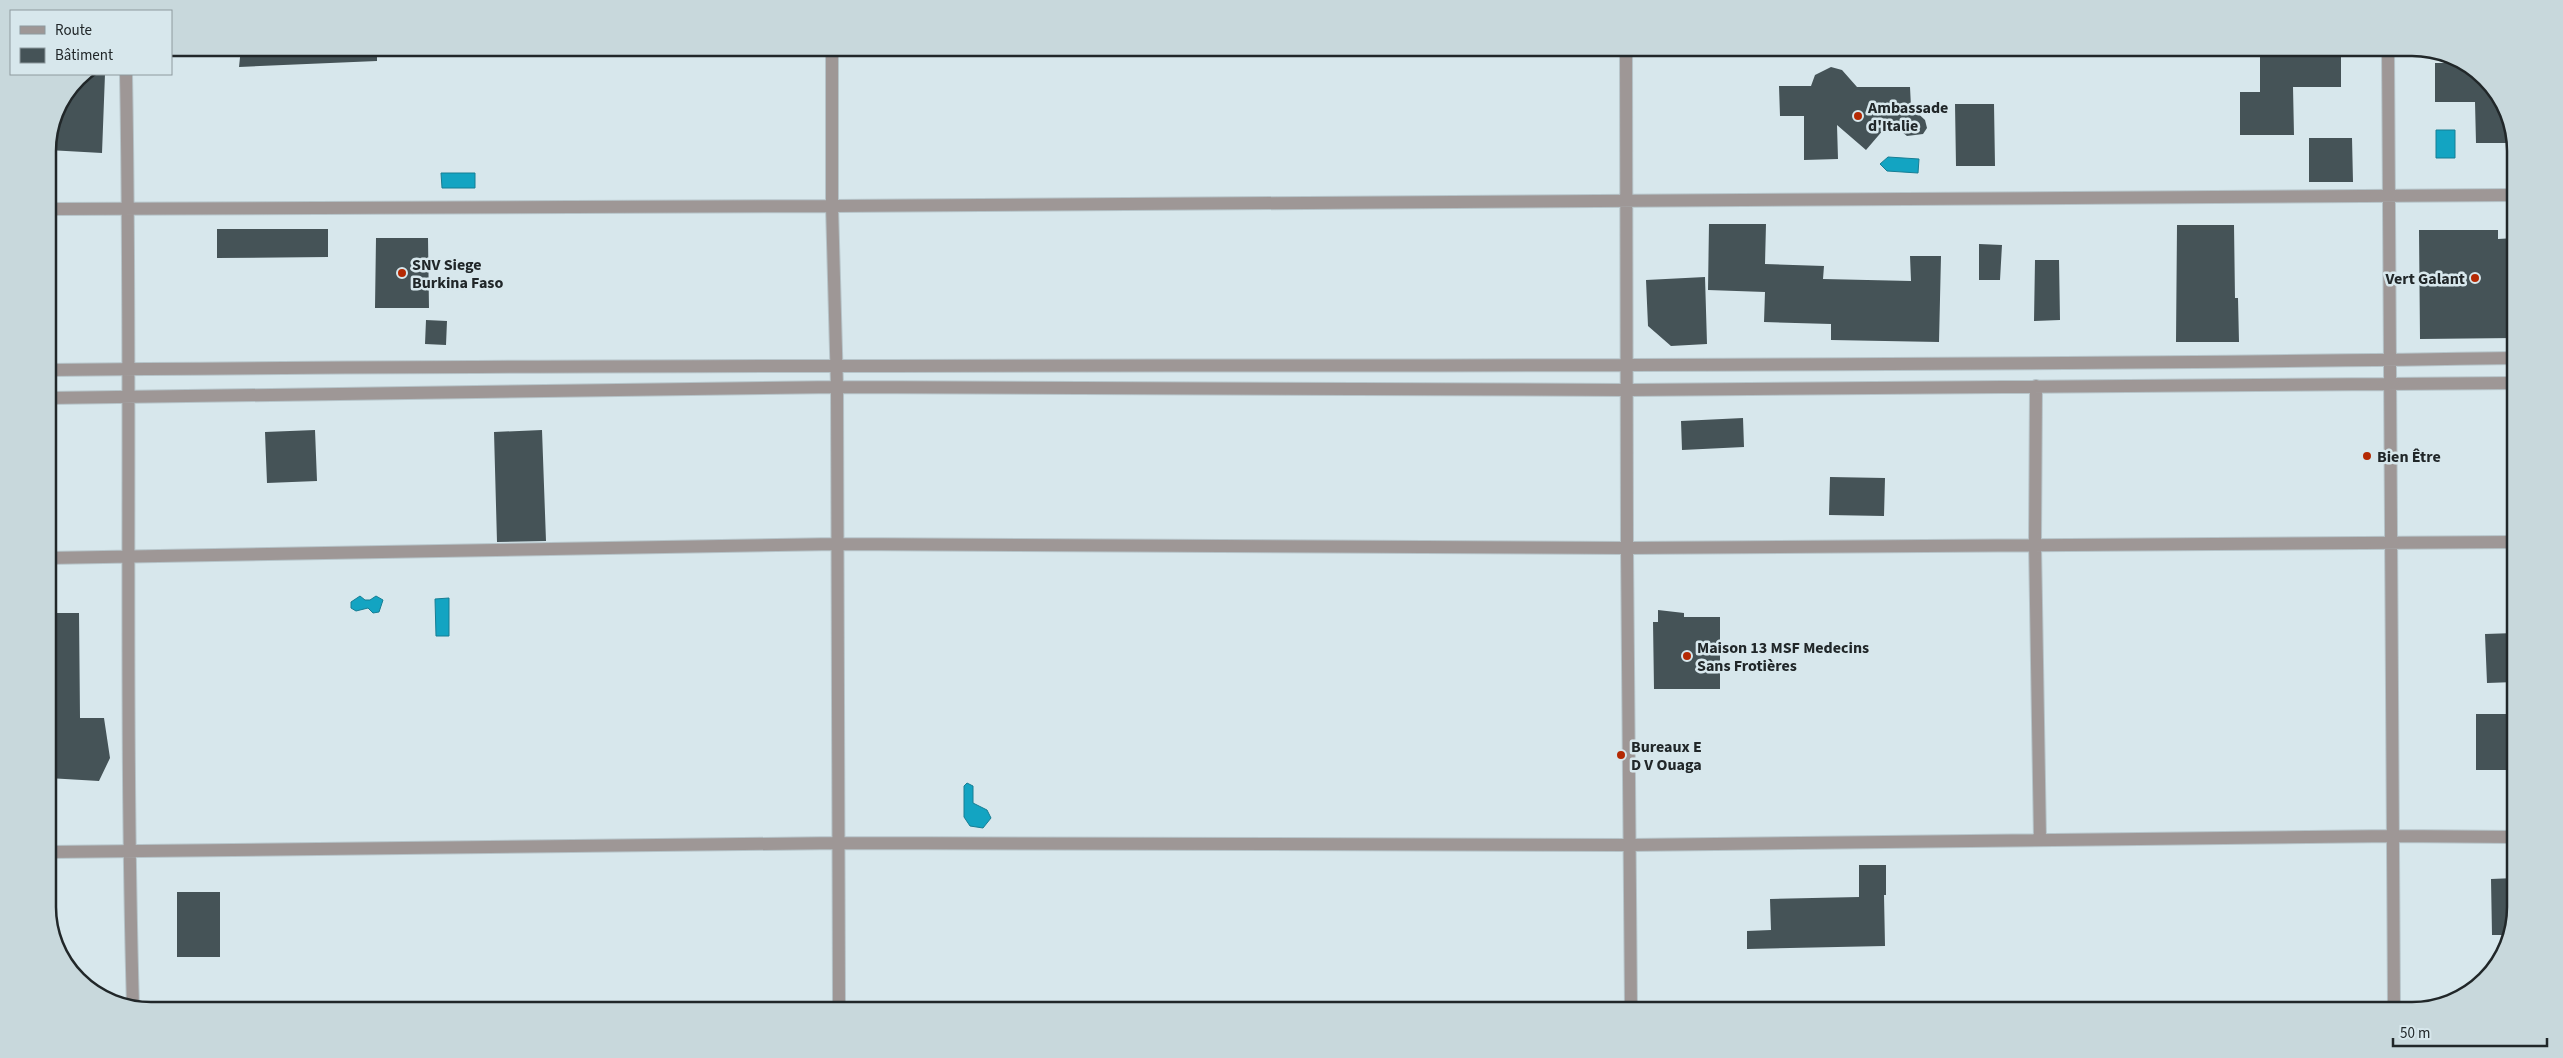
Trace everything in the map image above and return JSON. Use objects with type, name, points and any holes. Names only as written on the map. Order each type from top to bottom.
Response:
[{"type":"street","points":[[832,56],[832,206],[837,388],[836,544],[839,1002]]},
{"type":"street","points":[[1626,56],[1628,201],[1627,548],[1631,1002]]},
{"type":"street","points":[[2388,56],[2389,383],[2393,542],[2394,1002]]},
{"type":"street","points":[[126,75],[129,369],[129,851],[133,1000]]},
{"type":"street","points":[[56,209],[1628,201],[2389,194],[2507,195]]},
{"type":"street","points":[[56,370],[836,365],[1628,366],[2507,358]]},
{"type":"street","points":[[56,398],[837,388],[1628,390],[2507,383]]},
{"type":"street","points":[[2036,386],[2035,544],[2040,840]]},
{"type":"street","points":[[56,558],[836,544],[1627,548],[2507,542]]},
{"type":"street","points":[[56,852],[839,844],[1630,844],[2393,836],[2507,837]]},
{"type":"water","points":[[2436,130],[2455,130],[2455,158],[2436,158]]},
{"type":"water","points":[[1888,157],[1919,159],[1918,173],[1887,171],[1880,164]]},
{"type":"water","points":[[441,173],[475,173],[475,188],[442,188]]},
{"type":"water","points":[[360,596],[365,600],[370,600],[376,596],[383,600],[379,612],[373,613],[368,608],[356,611],[351,608],[351,602]]},
{"type":"water","points":[[449,598],[449,636],[436,636],[435,599]]},
{"type":"water","points":[[967,783],[973,786],[973,803],[987,810],[991,818],[983,828],[970,826],[964,817],[964,786]]},
{"type":"building","points":[[240,56],[377,56],[377,61],[239,67]]},
{"type":"building","points":[[2260,56],[2341,56],[2341,87],[2293,87],[2294,135],[2240,135],[2240,92],[2260,92]]},
{"type":"building","points":[[2435,63],[2447,63],[2465,72],[2479,84],[2494,104],[2504,126],[2507,143],[2476,143],[2475,102],[2435,102]]},
{"type":"building","points":[[1831,67],[1842,70],[1857,87],[1910,87],[1911,107],[1925,120],[1927,128],[1923,134],[1907,136],[1890,122],[1866,150],[1837,125],[1838,159],[1804,160],[1804,116],[1780,116],[1779,86],[1811,86],[1815,75]]},
{"type":"building","points":[[94,75],[105,75],[102,153],[56,150],[58,132],[63,115],[72,98]]},
{"type":"building","points":[[1955,104],[1994,104],[1995,166],[1956,166]]},
{"type":"building","points":[[2309,138],[2352,138],[2353,182],[2309,182]]},
{"type":"building","points":[[1709,224],[1766,224],[1765,264],[1824,266],[1823,279],[1911,281],[1910,256],[1941,256],[1939,342],[1831,340],[1831,324],[1764,322],[1765,292],[1708,290]]},
{"type":"building","points":[[2177,225],[2234,225],[2235,298],[2238,298],[2239,342],[2176,342]]},
{"type":"building","points":[[217,229],[328,229],[328,257],[217,258]]},
{"type":"building","points":[[2419,230],[2498,230],[2498,239],[2507,238],[2507,338],[2420,339]]},
{"type":"building","name":"SNV Siege Burkina Faso","points":[[376,238],[428,238],[429,308],[375,308]]},
{"type":"building","points":[[1979,244],[2002,245],[2000,280],[1979,280]]},
{"type":"building","points":[[2035,260],[2059,260],[2060,320],[2034,321]]},
{"type":"building","points":[[1705,277],[1707,344],[1671,346],[1648,326],[1646,280]]},
{"type":"building","points":[[426,320],[447,321],[446,345],[425,344]]},
{"type":"building","points":[[1743,418],[1744,447],[1682,450],[1681,421]]},
{"type":"building","points":[[315,430],[317,481],[267,483],[265,432]]},
{"type":"building","points":[[542,430],[546,541],[497,542],[494,432]]},
{"type":"building","points":[[1830,477],[1885,478],[1884,516],[1829,515]]},
{"type":"building","name":"Maison 13 MSF Medecins Sans Frotières","points":[[1658,610],[1684,613],[1684,617],[1720,617],[1720,689],[1654,689],[1653,622],[1658,622]]},
{"type":"building","points":[[56,613],[79,613],[80,718],[104,718],[110,758],[99,781],[56,778]]},
{"type":"building","points":[[2507,633],[2507,682],[2487,683],[2485,634]]},
{"type":"building","points":[[2476,714],[2507,714],[2507,770],[2476,770]]},
{"type":"building","points":[[1859,865],[1886,865],[1886,895],[1884,895],[1885,946],[1747,949],[1747,931],[1771,930],[1770,899],[1859,897]]},
{"type":"building","points":[[2507,878],[2507,907],[2503,935],[2492,935],[2491,879]]},
{"type":"building","points":[[177,892],[220,892],[220,957],[177,957]]},
{"type":"place","name":"Ambassade d'Italie","points":[[1858,116]]},
{"type":"place","name":"SNV Siege Burkina Faso","points":[[402,273]]},
{"type":"place","name":"Vert Galant","points":[[2475,278]]},
{"type":"place","name":"Bien Être","points":[[2367,456]]},
{"type":"place","name":"Maison 13 MSF Medecins Sans Frotières","points":[[1687,656]]},
{"type":"place","name":"Bureaux E D V Ouaga","points":[[1621,755]]}]
